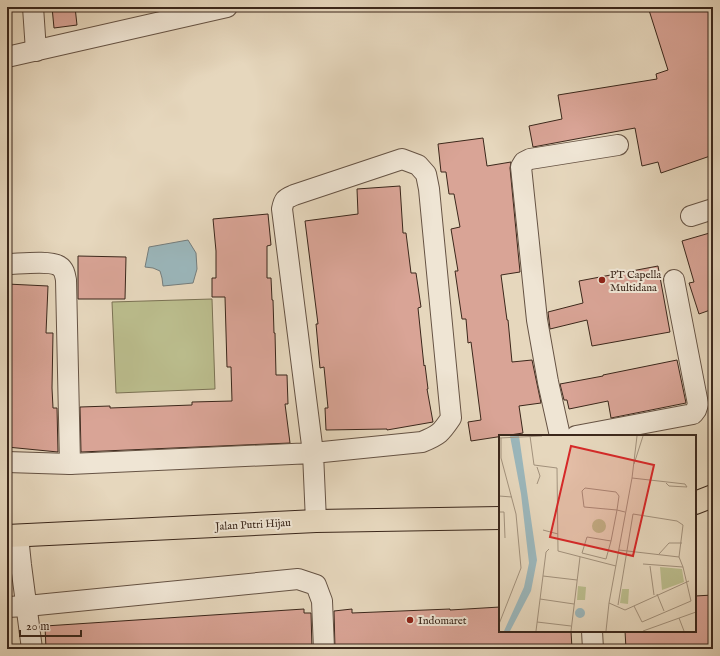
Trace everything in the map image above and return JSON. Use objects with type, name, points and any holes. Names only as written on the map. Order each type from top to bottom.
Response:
[{"type":"main road","points":[[696,504],[713,496]]},
{"type":"main road","points":[[696,504],[713,511]]},
{"type":"main road","name":"Jalan Putri Hijau","points":[[13,536],[316,521],[499,518]]},
{"type":"street","points":[[33,7],[36,51]]},
{"type":"street","points":[[7,57],[227,7]]},
{"type":"street","points":[[560,435],[548,382],[537,320],[521,167],[524,162],[530,159],[618,145]]},
{"type":"street","points":[[7,462],[70,464],[314,453],[422,442],[435,437],[443,430],[451,418],[429,190],[426,174],[418,165],[402,159],[294,195],[283,202],[282,209],[314,453],[316,521]]},
{"type":"street","points":[[691,216],[713,209]]},
{"type":"street","points":[[7,264],[51,263],[59,266],[64,271],[66,280],[70,464]]},
{"type":"street","points":[[581,435],[693,414],[696,410],[698,404],[674,280]]},
{"type":"street","points":[[13,536],[27,606],[32,649]]},
{"type":"street","points":[[7,607],[298,579],[316,584],[322,601],[324,649]]},
{"type":"street","points":[[592,632],[593,649]]},
{"type":"green space","points":[[212,299],[215,389],[116,393],[112,302]]},
{"type":"water","points":[[188,240],[196,253],[197,269],[193,283],[163,286],[160,271],[145,267],[149,247]]},
{"type":"building","points":[[52,7],[75,7],[77,25],[54,28]]},
{"type":"building","points":[[648,7],[713,7],[713,155],[661,173],[658,162],[642,166],[635,128],[533,147],[529,126],[562,119],[558,95],[657,79],[656,74],[668,70]]},
{"type":"building","points":[[483,138],[487,166],[511,162],[510,168],[520,272],[501,275],[508,320],[512,362],[532,360],[541,403],[519,406],[523,433],[499,435],[499,437],[471,441],[468,422],[481,420],[471,342],[468,343],[466,319],[462,319],[455,271],[458,271],[451,229],[460,227],[454,194],[449,194],[446,172],[441,172],[438,144]]},
{"type":"building","points":[[400,186],[403,233],[406,233],[411,273],[416,273],[421,307],[418,308],[424,366],[425,365],[427,389],[433,422],[387,430],[326,430],[325,408],[328,408],[324,367],[320,368],[316,324],[318,324],[305,221],[358,214],[357,189]]},
{"type":"building","points":[[268,214],[271,245],[267,246],[267,278],[271,278],[276,375],[287,375],[288,404],[285,404],[290,443],[81,452],[80,407],[110,406],[110,408],[192,405],[192,402],[232,401],[231,367],[227,367],[225,297],[212,297],[212,278],[216,278],[216,251],[213,219]]},
{"type":"building","points":[[713,232],[713,309],[699,314],[689,283],[694,282],[682,241]]},
{"type":"building","points":[[78,256],[126,257],[125,299],[78,299]]},
{"type":"building","points":[[658,266],[670,332],[592,346],[587,320],[550,329],[548,312],[583,303],[579,281]]},
{"type":"building","points":[[7,284],[48,286],[46,333],[53,333],[52,388],[53,408],[57,408],[58,452],[7,447]]},
{"type":"building","points":[[677,360],[686,403],[611,418],[608,401],[569,409],[567,400],[564,400],[560,384]]},
{"type":"building","points":[[713,595],[713,649],[626,649],[625,632],[696,632],[696,596]]},
{"type":"building","points":[[499,607],[499,632],[571,632],[572,649],[335,649],[334,611],[352,609],[352,613]]},
{"type":"building","points":[[304,609],[304,613],[311,613],[312,649],[46,649],[45,626]]},
{"type":"place","name":"PT Capella Multidana","points":[[602,280]]},
{"type":"place","name":"Indomaret","points":[[410,620]]}]
